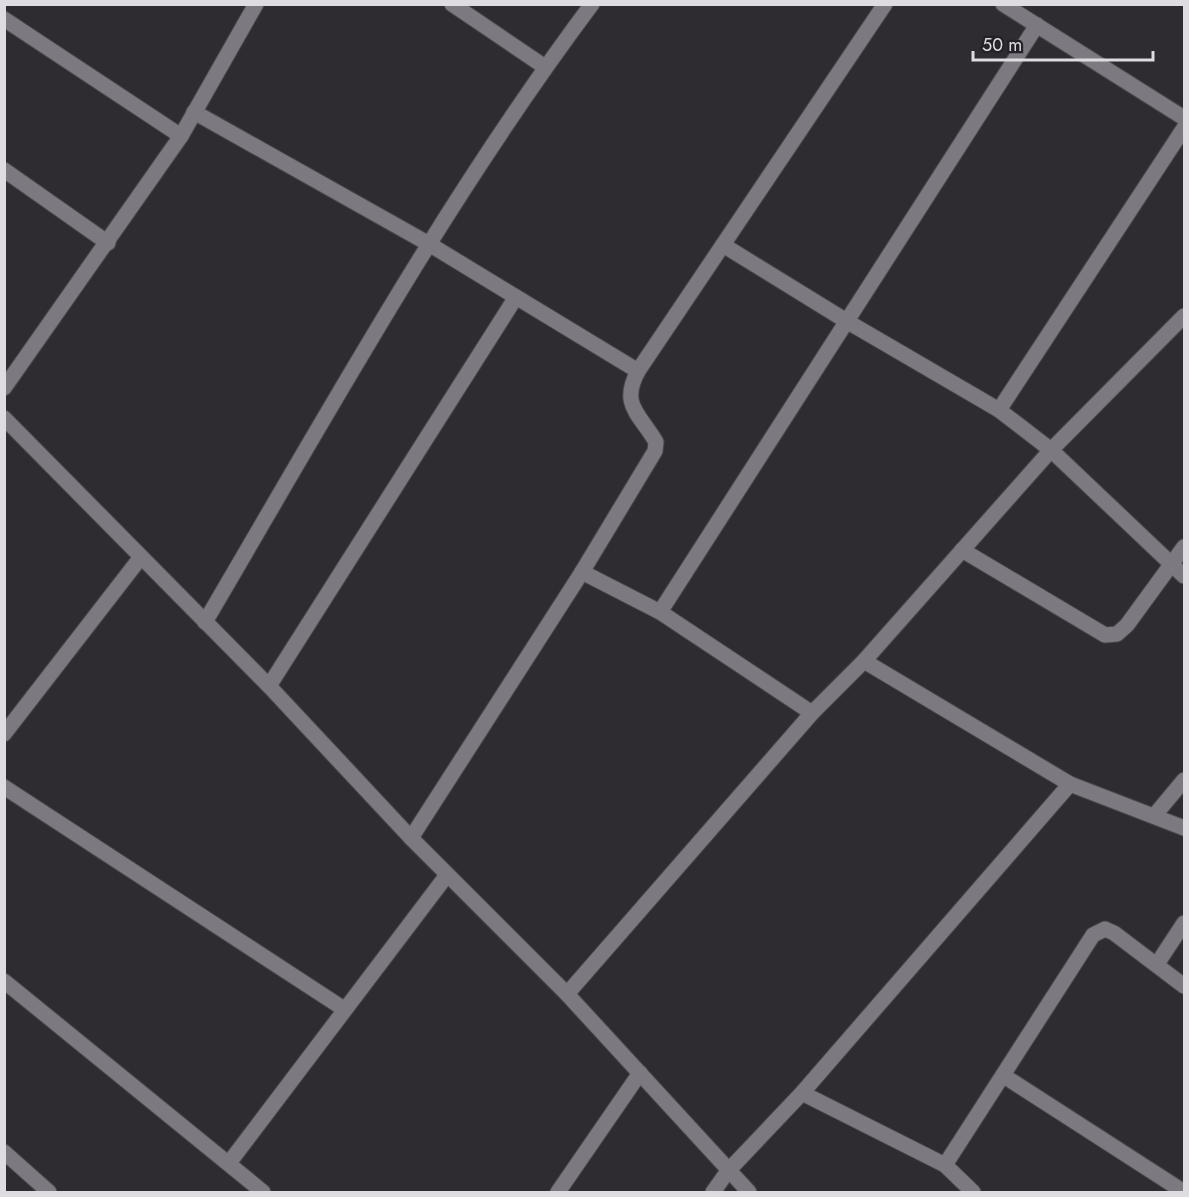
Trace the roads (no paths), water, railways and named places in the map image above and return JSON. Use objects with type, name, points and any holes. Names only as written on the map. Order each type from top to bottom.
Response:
[{"type":"street","points":[[4,388],[181,136],[256,4]]},
{"type":"street","points":[[452,4],[545,67]]},
{"type":"street","points":[[205,622],[429,244],[545,67],[592,4]]},
{"type":"street","points":[[411,838],[582,572],[655,451],[656,442],[629,399],[630,387],[638,371],[885,4]]},
{"type":"street","points":[[1003,4],[1185,118]]},
{"type":"street","points":[[4,19],[181,136]]},
{"type":"street","points":[[660,612],[1037,25]]},
{"type":"street","points":[[194,112],[429,244],[638,371]]},
{"type":"street","points":[[999,410],[1185,128]]},
{"type":"street","points":[[4,170],[108,243]]},
{"type":"street","points":[[723,245],[848,322],[999,410],[1051,450],[1170,565],[1185,576]]},
{"type":"street","points":[[269,686],[516,297]]},
{"type":"street","points":[[567,994],[812,713],[864,662],[1051,450],[1185,316]]},
{"type":"street","points":[[4,418],[269,686],[447,875],[567,994],[749,1192]]},
{"type":"street","points":[[962,550],[1105,635],[1117,634],[1127,625],[1185,547]]},
{"type":"street","points":[[4,734],[141,557]]},
{"type":"street","points":[[582,572],[660,612],[812,713]]},
{"type":"street","points":[[864,662],[1070,784],[1185,828]]},
{"type":"street","points":[[1154,816],[1185,780]]},
{"type":"street","points":[[713,1192],[728,1171],[802,1094],[1070,784]]},
{"type":"street","points":[[4,787],[344,1010]]},
{"type":"street","points":[[229,1163],[447,875]]},
{"type":"street","points":[[1157,964],[1185,923]]},
{"type":"street","points":[[945,1164],[1093,935],[1105,929],[1114,933],[1185,986]]},
{"type":"street","points":[[4,981],[262,1192]]},
{"type":"street","points":[[558,1192],[640,1073]]},
{"type":"street","points":[[1004,1076],[1185,1192]]},
{"type":"street","points":[[802,1094],[945,1164],[973,1192]]},
{"type":"street","points":[[4,1152],[49,1192]]}]
